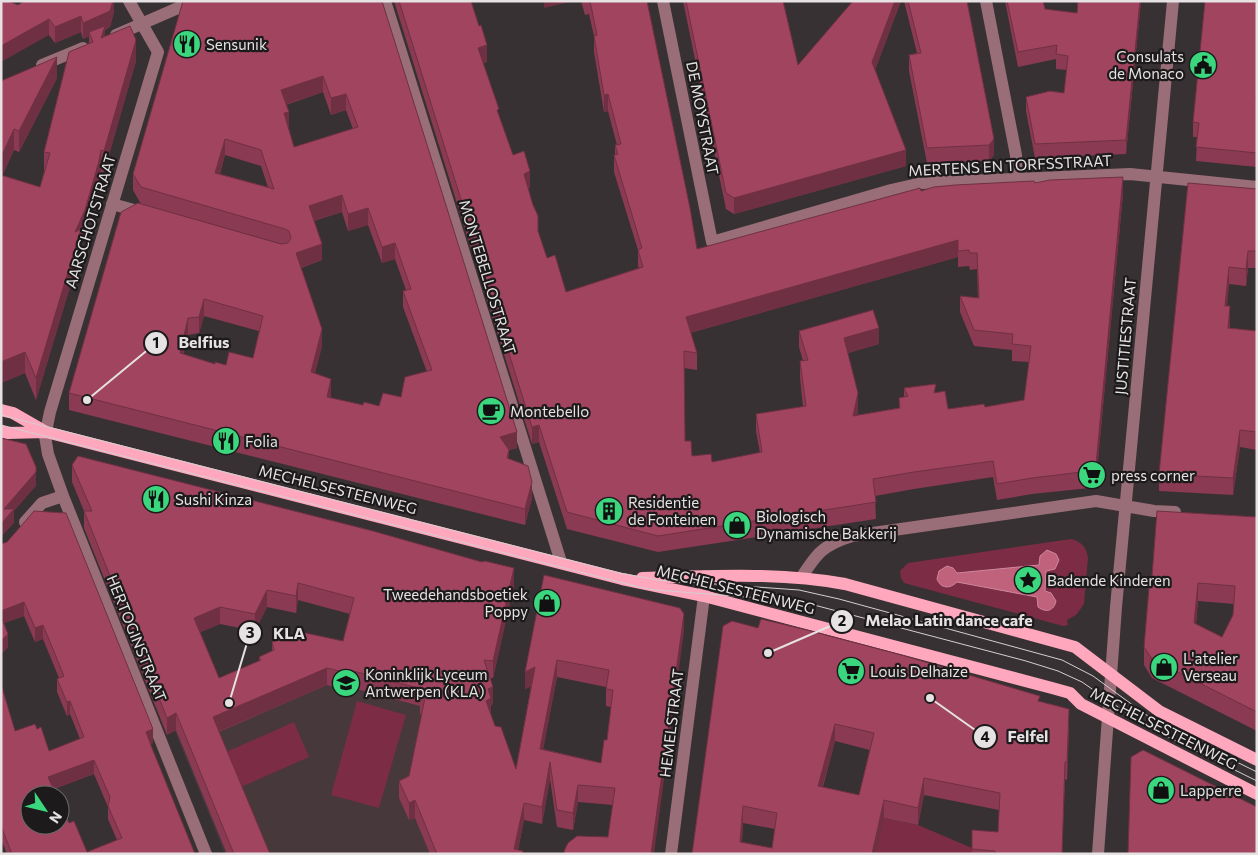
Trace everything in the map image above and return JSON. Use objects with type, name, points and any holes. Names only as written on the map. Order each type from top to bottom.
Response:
[{"type":"main road","name":"MECHELSESTEENWEG","points":[[1,410],[13,413],[46,432]]},
{"type":"main road","name":"MECHELSESTEENWEG","points":[[1,431],[7,433],[46,432],[622,579],[704,596],[1070,693],[1081,704],[1257,794]]},
{"type":"main road","name":"MECHELSESTEENWEG","points":[[622,579],[705,576],[801,578],[845,584],[1075,647],[1159,711],[1257,760]]},
{"type":"street","name":"AARSCHOTSTRAAT","points":[[46,432],[158,52],[129,1]]},
{"type":"street","points":[[28,71],[194,1]]},
{"type":"street","name":"MONTEBELLOSTRAAT","points":[[385,1],[561,562]]},
{"type":"street","name":"DE MOYSTRAAT","points":[[663,1],[712,242]]},
{"type":"street","points":[[986,1],[1016,155],[1017,179]]},
{"type":"street","name":"JUSTITIESTRAAT","points":[[1098,854],[1107,718],[1173,1]]},
{"type":"street","name":"MERTENS EN TORFSSTRAAT","points":[[712,242],[922,183],[1130,174],[1257,187]]},
{"type":"street","points":[[112,204],[156,216]]},
{"type":"street","name":"HERTOGINSTRAAT","points":[[46,432],[48,454],[63,496],[206,854]]},
{"type":"street","points":[[19,530],[42,503],[63,496]]},
{"type":"street","name":"MECHELSESTEENWEG","points":[[801,578],[816,555],[825,547],[852,536],[1096,501],[1154,511],[1191,514]]},
{"type":"street","name":"HEMELSTRAAT","points":[[671,854],[705,576]]},
{"type":"shaded area","points":[[1071,539],[1078,541],[1083,546],[1088,558],[1084,604],[1076,615],[1067,620],[1068,625],[1063,626],[904,583],[901,578],[900,571],[908,563]]},
{"type":"shaded area","name":"Koninklijk Lyceum Antwerpen (KLA)","points":[[373,549],[464,734],[483,854],[225,854],[165,707],[343,658]]},
{"type":"shaded area","points":[[1047,550],[1056,554],[1059,560],[1055,569],[1046,571],[1045,591],[1051,593],[1056,601],[1052,609],[1049,610],[1038,607],[1037,597],[957,582],[946,587],[941,585],[937,579],[939,571],[947,566],[953,568],[957,573],[1039,565],[1040,556]]},
{"type":"shaded area","points":[[357,701],[406,715],[379,808],[331,795]]},
{"type":"shaded area","points":[[294,722],[309,757],[241,787],[226,752]]},
{"type":"shaded area","points":[[884,818],[918,825],[972,848],[972,854],[876,854]]},
{"type":"building","points":[[1,1],[8,1],[18,5],[24,1],[113,1],[110,11],[83,23],[81,16],[55,27],[49,19],[1,46]]},
{"type":"building","points":[[183,1],[382,1],[517,432],[500,437],[509,450],[507,458],[528,466],[532,482],[525,509],[69,393],[121,212],[138,203],[281,244],[288,243],[291,238],[289,231],[285,229],[141,187],[133,174]],"holes":[[[323,76],[331,98],[346,94],[358,127],[294,147],[284,113],[289,112],[281,90]],[[225,139],[261,150],[274,189],[215,173]],[[342,195],[348,214],[368,208],[382,247],[395,243],[411,289],[403,291],[432,370],[405,377],[401,397],[383,393],[379,406],[364,402],[363,405],[327,397],[331,379],[311,372],[322,329],[296,253],[322,244],[309,206]],[[204,299],[263,316],[253,358],[229,352],[226,365],[215,362],[215,364],[180,353],[188,318],[199,317]]]},
{"type":"building","points":[[399,1],[471,1],[487,45],[478,48],[499,109],[497,110],[513,155],[524,151],[530,171],[524,174],[538,216],[538,231],[547,258],[555,255],[566,292],[643,267],[638,250],[642,248],[614,155],[618,154],[615,145],[621,144],[608,94],[604,95],[594,36],[597,35],[590,1],[647,1],[697,249],[920,188],[921,191],[934,187],[955,185],[1034,181],[1035,183],[1050,180],[1123,177],[1096,465],[1090,471],[997,484],[993,461],[914,472],[873,479],[876,502],[658,536],[567,512],[539,425],[532,427]],"holes":[[[958,240],[958,251],[969,250],[970,253],[977,253],[979,298],[960,296],[974,330],[1013,334],[1012,344],[1031,346],[1024,400],[985,407],[984,404],[948,409],[945,391],[934,393],[936,384],[904,388],[908,396],[899,398],[900,408],[853,416],[858,393],[844,338],[879,328],[873,310],[799,331],[808,360],[800,361],[806,406],[756,414],[762,452],[712,462],[711,454],[692,456],[691,441],[685,441],[684,351],[697,353],[686,317]]]},
{"type":"building","points":[[686,1],[783,1],[798,65],[853,1],[895,1],[872,62],[906,150],[734,198],[726,193]]},
{"type":"building","points":[[908,1],[967,1],[994,139],[989,145],[927,148],[909,55],[921,53]]},
{"type":"building","points":[[1007,1],[1043,1],[1045,9],[1077,13],[1078,1],[1140,1],[1126,140],[1035,144],[1026,97],[1050,91],[1064,93],[1068,56],[1056,54],[1057,45],[1018,52]]},
{"type":"building","points":[[1205,1],[1257,1],[1257,153],[1196,147],[1199,123],[1193,122]]},
{"type":"building","points":[[105,26],[101,38],[130,26],[136,40],[104,151],[101,150],[85,210],[75,232],[81,229],[36,378],[25,352],[1,362],[1,175],[40,187],[50,153],[44,152],[69,52],[93,42],[89,32]]},
{"type":"building","points":[[57,57],[19,131],[14,129],[1,157],[1,81]]},
{"type":"building","points":[[1188,183],[1257,189],[1257,251],[1248,251],[1246,269],[1229,267],[1225,306],[1230,306],[1228,328],[1257,331],[1257,432],[1240,430],[1233,478],[1159,474]]},
{"type":"building","points":[[1,438],[26,444],[36,467],[36,472],[4,509],[14,509],[1,524]]},
{"type":"building","points":[[78,456],[373,531],[482,562],[485,561],[514,568],[493,661],[484,660],[493,687],[488,689],[491,698],[486,701],[495,726],[501,727],[516,769],[535,667],[525,672],[544,575],[680,608],[684,614],[651,854],[565,854],[564,851],[568,843],[577,836],[608,837],[615,788],[578,785],[573,813],[557,810],[550,762],[542,807],[524,803],[514,849],[523,851],[522,854],[437,854],[415,800],[409,803],[399,781],[409,776],[425,698],[420,697],[422,689],[349,670],[348,673],[327,668],[213,717],[270,854],[234,854],[176,713],[167,718],[84,511],[92,511],[72,465]],"holes":[[[298,583],[354,598],[343,641],[301,632],[272,642],[274,650],[259,657],[261,660],[219,678],[194,618],[220,607],[255,614],[267,590],[296,596]],[[557,660],[609,670],[606,689],[613,690],[607,740],[604,740],[601,763],[540,749]]]},
{"type":"building","points":[[34,511],[66,513],[153,729],[146,732],[195,854],[12,854],[1,826],[1,684],[15,731],[35,724],[37,729],[41,727],[49,751],[84,737],[70,701],[67,702],[57,679],[64,676],[43,625],[35,628],[24,602],[1,611],[1,544],[7,542]]},
{"type":"building","points":[[1157,511],[1257,517],[1257,712],[1152,659],[1144,647],[1150,576],[1152,576]],"holes":[[[1198,583],[1235,586],[1233,615],[1222,637],[1194,623]]]},
{"type":"building","points":[[1,616],[8,634],[1,641]]},
{"type":"building","points":[[761,619],[807,630],[905,656],[1040,696],[1038,701],[1069,709],[1062,854],[995,854],[995,851],[972,849],[972,830],[998,832],[1000,793],[924,778],[918,808],[884,800],[872,854],[692,854],[723,626],[732,621],[758,628]],"holes":[[[835,724],[874,733],[859,795],[818,786]],[[743,806],[777,813],[772,848],[740,842]]]},
{"type":"building","points":[[1143,750],[1257,807],[1257,854],[1128,854],[1131,757]]},
{"type":"tram line","points":[[1,415],[620,573],[658,580],[799,590],[839,599],[1062,660],[1093,676],[1156,722],[1257,772]]},
{"type":"tram line","points":[[1,425],[639,587],[656,590],[799,601],[1026,661],[1058,671],[1082,682],[1144,725],[1257,781]]},
{"type":"place","name":"Sensunik","points":[[187,44]]},
{"type":"place","name":"Consulats de Monaco","points":[[1203,65]]},
{"type":"place","name":"Belfius","points":[[87,400]]},
{"type":"place","name":"Montebello","points":[[491,411]]},
{"type":"place","name":"Folia","points":[[226,441]]},
{"type":"place","name":"press corner","points":[[1092,475]]},
{"type":"place","name":"Sushi Kinza","points":[[156,499]]},
{"type":"place","name":"Residentie de Fonteinen","points":[[609,511]]},
{"type":"place","name":"Biologisch Dynamische Bakkerij","points":[[737,525]]},
{"type":"place","name":"Badende Kinderen","points":[[1028,580]]},
{"type":"place","name":"Tweedehandsboetiek Poppy","points":[[547,603]]},
{"type":"place","name":"Melao Latin dance cafe","points":[[768,653]]},
{"type":"place","name":"L'atelier Verseau","points":[[1164,667]]},
{"type":"place","name":"Louis Delhaize","points":[[851,671]]},
{"type":"place","name":"Koninklijk Lyceum Antwerpen (KLA)","points":[[346,683]]},
{"type":"place","name":"Felfel","points":[[930,698]]},
{"type":"place","name":"KLA","points":[[229,703]]},
{"type":"place","name":"Lapperre","points":[[1161,790]]}]
